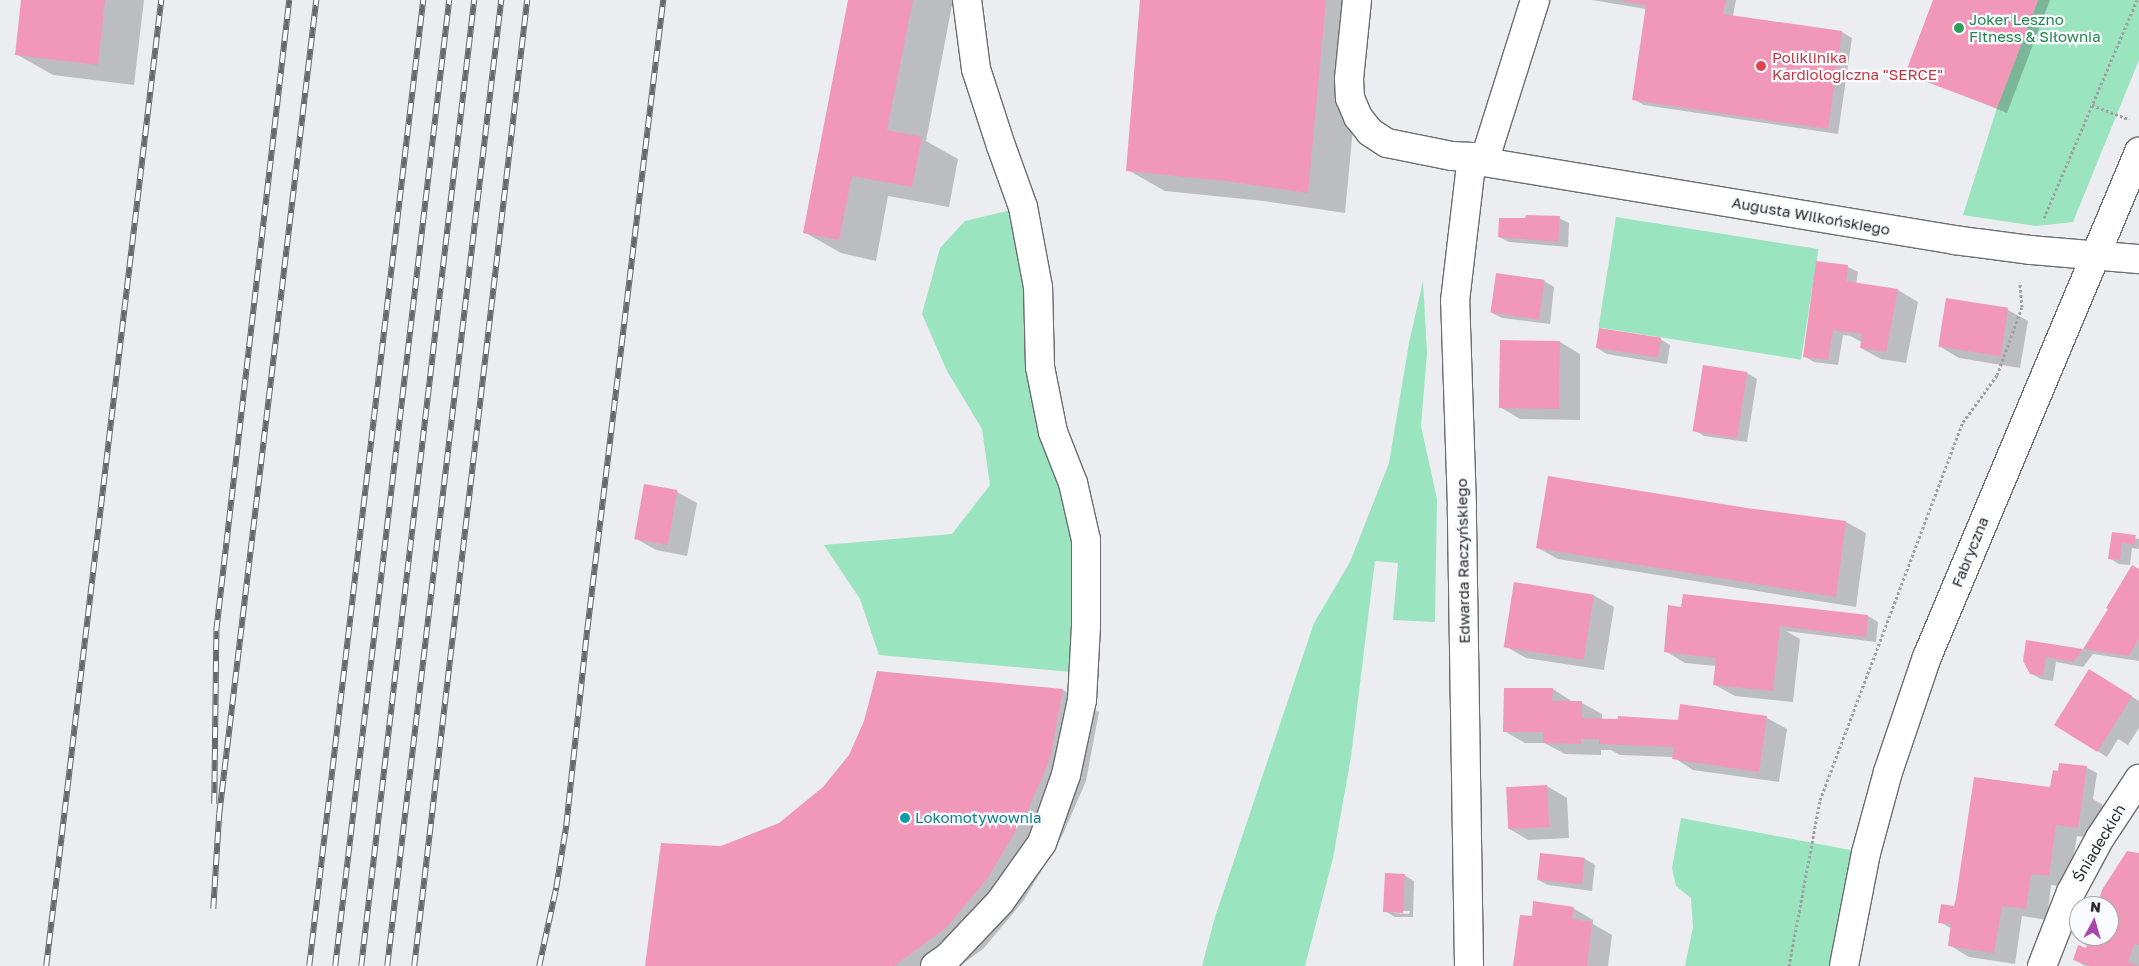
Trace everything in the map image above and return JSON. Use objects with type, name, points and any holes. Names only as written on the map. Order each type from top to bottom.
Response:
[{"type":"street","points":[[935,966],[947,958],[1000,902],[1042,843],[1066,775],[1082,700],[1086,626],[1086,540],[1073,484],[1053,432],[1040,367],[1038,287],[1023,207],[976,68],[967,0]]},
{"type":"street","name":"Augusta Wilkońskiego","points":[[1356,0],[1348,79],[1350,98],[1358,117],[1370,132],[1387,143],[1452,156],[1954,240],[2031,250],[2139,259]]},
{"type":"street","name":"Edwarda Raczyńskiego","points":[[1469,966],[1462,507],[1455,301],[1478,159],[1535,0]]},
{"type":"street","name":"Fabryczna","points":[[1844,966],[1866,853],[1888,772],[1927,657],[2139,152]]},
{"type":"street","name":"Śniadeckich","points":[[2042,966],[2071,892],[2100,838],[2139,779]]},
{"type":"path","points":[[2040,225],[2137,0]]},
{"type":"path","points":[[2092,105],[2122,116]]},
{"type":"path","points":[[1789,966],[1820,800],[1963,422],[1997,374],[2022,307],[2020,282]]},
{"type":"green space","points":[[2038,0],[2139,0],[2139,60],[2073,222],[2036,226],[1963,215],[1997,108]]},
{"type":"green space","points":[[1023,207],[1073,483],[1083,673],[879,655],[860,599],[824,545],[952,534],[990,485],[982,429],[947,371],[922,314],[940,248],[965,221]]},
{"type":"green space","points":[[1616,217],[1818,249],[1801,360],[1598,328]]},
{"type":"green space","points":[[1423,281],[1427,353],[1421,426],[1437,499],[1435,622],[1393,620],[1398,563],[1375,561],[1351,757],[1333,858],[1305,966],[1202,966],[1215,917],[1314,623],[1350,562],[1389,463],[1409,343]]},
{"type":"green space","points":[[1681,818],[1866,853],[1844,966],[1685,966],[1693,927],[1691,898],[1676,886],[1672,868]]},
{"type":"building","points":[[21,0],[105,0],[98,65],[15,55]]},
{"type":"building","points":[[848,0],[913,0],[887,130],[922,137],[912,187],[852,176],[839,240],[803,233]]},
{"type":"building","points":[[1140,0],[1326,0],[1308,193],[1226,181],[1126,171]]},
{"type":"building","points":[[1619,0],[1726,0],[1723,14],[1842,31],[1828,129],[1632,100],[1646,5]]},
{"type":"building","points":[[1933,0],[2038,0],[1997,108],[1905,74]]},
{"type":"building","points":[[1526,215],[1560,216],[1558,242],[1498,237],[1499,218],[1525,218]]},
{"type":"building","points":[[1816,261],[1848,265],[1846,281],[1898,289],[1886,352],[1860,348],[1862,334],[1833,330],[1828,360],[1803,357]]},
{"type":"building","points":[[1496,273],[1545,280],[1539,319],[1490,313]]},
{"type":"building","points":[[1946,298],[2008,308],[2001,356],[1938,346]]},
{"type":"building","points":[[1599,328],[1661,338],[1658,358],[1596,348]]},
{"type":"building","points":[[1500,340],[1560,341],[1559,409],[1499,408]]},
{"type":"building","points":[[1703,365],[1747,372],[1737,438],[1693,431]]},
{"type":"building","points":[[1548,476],[1747,508],[1846,521],[1836,597],[1536,548]]},
{"type":"building","points":[[644,484],[677,490],[668,545],[634,539]]},
{"type":"building","points":[[2112,532],[2136,535],[2134,545],[2122,543],[2120,560],[2108,559]]},
{"type":"building","points":[[2132,565],[2139,569],[2139,639],[2129,656],[2083,649],[2108,609],[2106,608]]},
{"type":"building","points":[[1514,582],[1594,595],[1584,660],[1504,647]]},
{"type":"building","points":[[1683,594],[1868,615],[1866,637],[1780,626],[1773,691],[1713,685],[1716,658],[1664,652],[1668,605],[1681,607]]},
{"type":"building","points":[[2026,640],[2083,649],[2073,662],[2046,657],[2043,676],[2030,674],[2023,661]]},
{"type":"building","points":[[2089,669],[2132,696],[2097,752],[2054,725]]},
{"type":"building","name":"Lokomotywownia","points":[[877,671],[1063,689],[1050,759],[1027,812],[987,879],[947,927],[894,966],[645,966],[661,843],[721,846],[779,823],[823,787],[849,755],[864,721]]},
{"type":"building","points":[[1504,688],[1553,688],[1552,701],[1582,701],[1582,718],[1618,719],[1618,716],[1678,720],[1680,704],[1767,716],[1759,772],[1672,759],[1674,747],[1599,744],[1599,739],[1581,739],[1581,744],[1543,743],[1543,732],[1503,732]]},
{"type":"building","points":[[2059,763],[2087,766],[2078,828],[2056,825],[2049,876],[2031,874],[2026,909],[2002,906],[1994,953],[1948,946],[1951,924],[1938,923],[1941,904],[1954,906],[1956,898],[1974,777],[2050,787],[2053,770],[2058,771]]},
{"type":"building","points":[[1547,785],[1549,827],[1508,829],[1506,787]]},
{"type":"building","points":[[2127,851],[2139,853],[2139,945],[2134,944],[2128,962],[2139,966],[2090,966],[2073,960],[2078,946],[2086,948],[2086,946],[2119,946],[2119,896],[2100,896]]},
{"type":"building","points":[[1540,853],[1585,858],[1582,885],[1537,880]]},
{"type":"building","points":[[1385,873],[1405,874],[1403,913],[1383,912]]},
{"type":"building","points":[[1533,901],[1574,907],[1572,919],[1592,922],[1587,966],[1513,966],[1520,915],[1532,916]]},
{"type":"railway","points":[[46,966],[161,0]]},
{"type":"railway","points":[[214,804],[216,631],[289,0]]},
{"type":"railway","points":[[213,909],[219,814],[316,0]]},
{"type":"railway","points":[[309,966],[423,0]]},
{"type":"railway","points":[[335,966],[449,0]]},
{"type":"railway","points":[[361,966],[474,0]]},
{"type":"railway","points":[[387,966],[501,0]]},
{"type":"railway","points":[[414,966],[527,0]]},
{"type":"railway","points":[[539,966],[556,888],[566,826],[587,630],[663,0]]},
{"type":"place","name":"Joker Leszno Fitness & Siłownia","points":[[1959,28]]},
{"type":"place","name":"Poliklinika Kardiologiczna \"SERCE\"","points":[[1761,66]]},
{"type":"place","name":"Lokomotywownia","points":[[905,818]]}]
